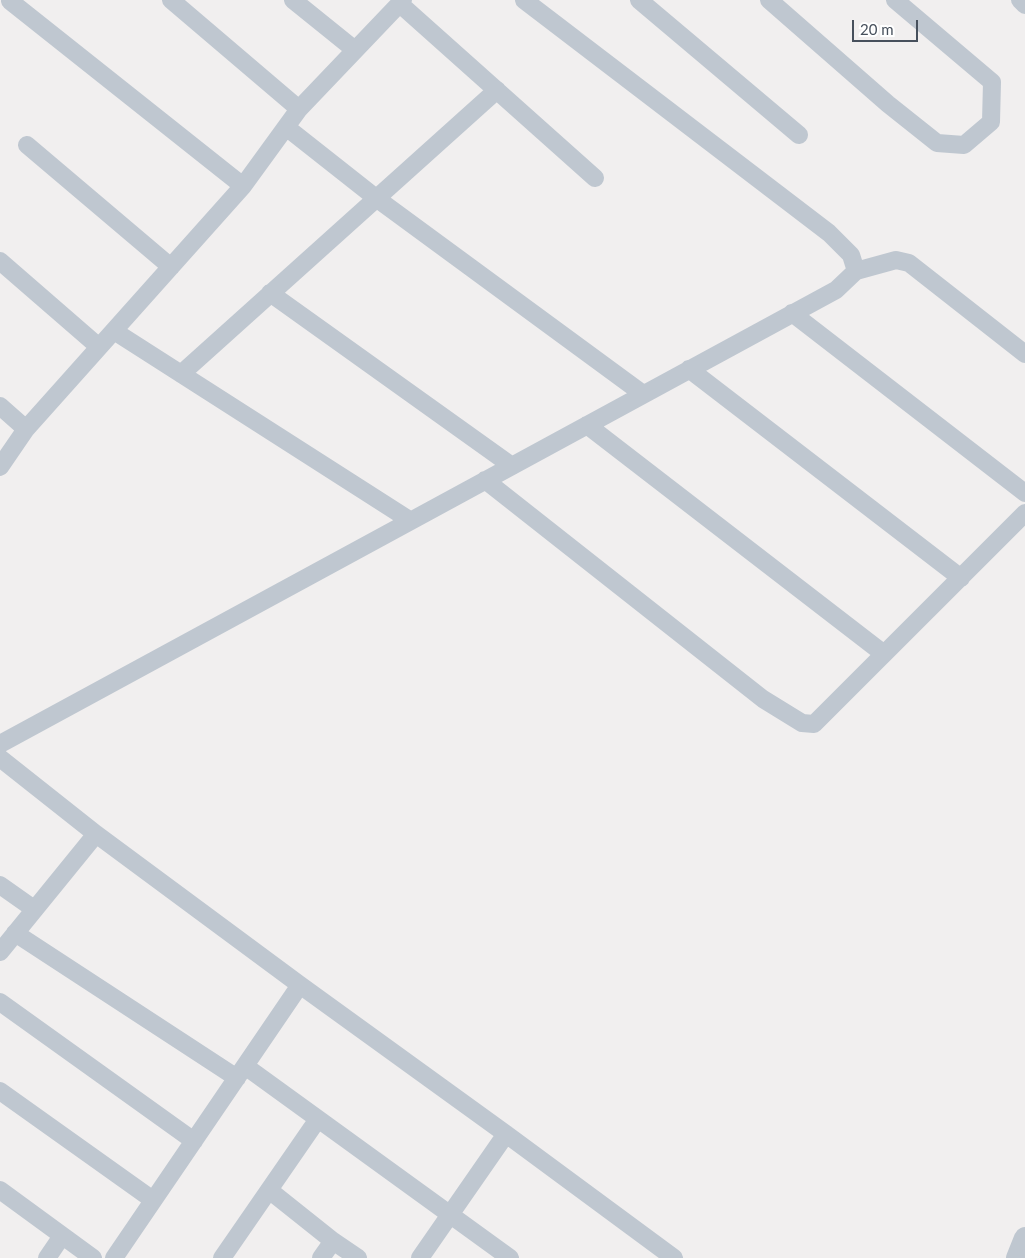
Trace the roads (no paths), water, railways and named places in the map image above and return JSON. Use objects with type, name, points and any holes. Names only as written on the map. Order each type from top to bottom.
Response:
[{"type":"street","points":[[10,0],[243,186]]},
{"type":"street","points":[[171,0],[299,109]]},
{"type":"street","points":[[293,0],[355,50]]},
{"type":"street","points":[[524,0],[829,233],[851,255],[856,271]]},
{"type":"street","points":[[639,0],[799,135]]},
{"type":"street","points":[[769,0],[888,104],[937,142],[964,145],[991,122],[992,82],[895,0]]},
{"type":"street","points":[[1020,0],[1025,5]]},
{"type":"street","points":[[0,467],[26,428],[243,186],[299,109],[402,2],[595,178]]},
{"type":"street","points":[[181,374],[497,90]]},
{"type":"street","points":[[286,127],[376,198],[643,394]]},
{"type":"street","points":[[27,145],[171,267]]},
{"type":"street","points":[[0,744],[836,290],[856,271],[896,260],[909,263],[1025,354]]},
{"type":"street","points":[[0,261],[99,347]]},
{"type":"street","points":[[270,294],[512,466]]},
{"type":"street","points":[[792,313],[1025,493]]},
{"type":"street","points":[[114,331],[411,521]]},
{"type":"street","points":[[689,369],[961,578]]},
{"type":"street","points":[[0,406],[26,428]]},
{"type":"street","points":[[587,425],[884,654]]},
{"type":"street","points":[[485,480],[763,699],[802,723],[814,724],[1025,513]]},
{"type":"street","points":[[0,758],[96,834],[674,1258]]},
{"type":"street","points":[[0,952],[96,834]]},
{"type":"street","points":[[0,885],[34,909]]},
{"type":"street","points":[[15,933],[318,1119],[510,1258]]},
{"type":"street","points":[[114,1258],[300,985]]},
{"type":"street","points":[[0,1002],[194,1141]]},
{"type":"street","points":[[0,1091],[153,1200]]},
{"type":"street","points":[[222,1258],[318,1119]]},
{"type":"street","points":[[420,1258],[506,1134]]},
{"type":"street","points":[[269,1190],[333,1241],[358,1258]]},
{"type":"street","points":[[1,1192],[93,1258]]},
{"type":"street","points":[[47,1258],[62,1236]]},
{"type":"street","points":[[1017,1258],[1025,1238]]},
{"type":"street","points":[[321,1258],[333,1241]]}]
